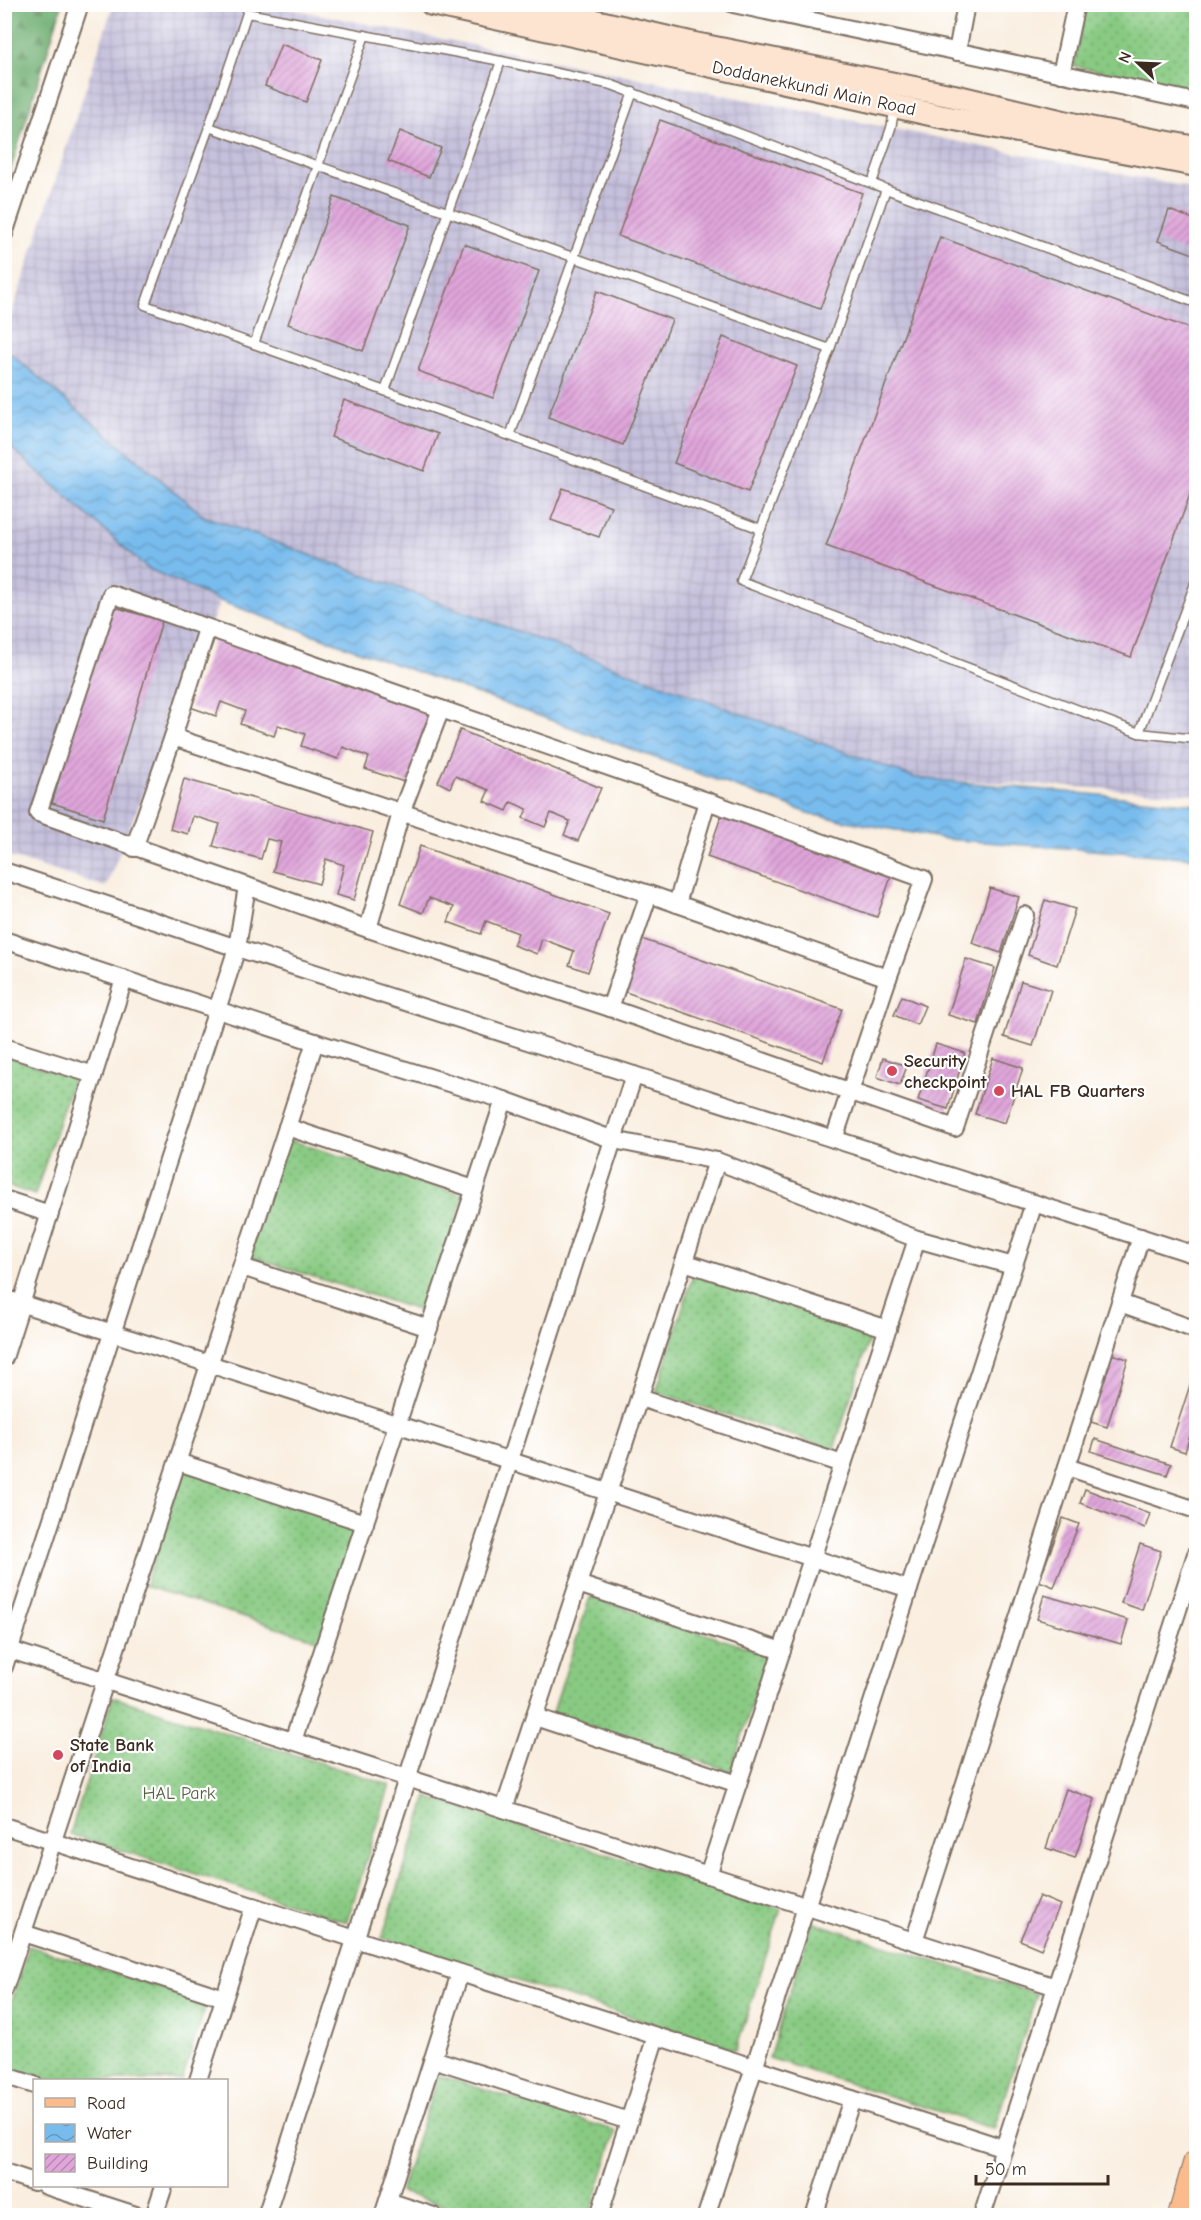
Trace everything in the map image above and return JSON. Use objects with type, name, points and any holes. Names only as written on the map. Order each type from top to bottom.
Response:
[{"type":"main road","points":[[1181,2216],[1197,2164]]},
{"type":"street","points":[[4,234],[80,4]]},
{"type":"street","name":"Doddanekkundi Main Road","points":[[432,4],[896,106],[1197,165]]},
{"type":"street","name":"Doddanekkundi Main Road","points":[[522,4],[690,43],[954,96],[1089,128],[1197,148]]},
{"type":"street","points":[[734,4],[757,7],[1197,102]]},
{"type":"street","points":[[957,52],[966,4]]},
{"type":"street","points":[[1061,74],[1076,4]]},
{"type":"street","points":[[834,1139],[849,1093],[888,978],[924,879],[708,801],[111,594],[38,813],[134,848],[368,929],[610,1008],[849,1093],[955,1128],[1025,915]]},
{"type":"street","points":[[134,848],[207,629]]},
{"type":"street","points":[[368,929],[401,813],[441,709]]},
{"type":"street","points":[[173,736],[649,894],[888,978]]},
{"type":"street","points":[[677,904],[708,801]]},
{"type":"street","points":[[4,872],[1197,1255]]},
{"type":"street","points":[[4,1667],[7,1649],[237,948],[247,886]]},
{"type":"street","points":[[610,1008],[649,894]]},
{"type":"street","points":[[4,940],[315,1042],[504,1100],[614,1140],[717,1161],[917,1239],[1013,1266]]},
{"type":"street","points":[[4,1358],[124,979]]},
{"type":"street","points":[[4,1990],[315,1042]]},
{"type":"street","points":[[4,1047],[94,1075]]},
{"type":"street","points":[[266,2216],[634,1075]]},
{"type":"street","points":[[293,1741],[504,1100]]},
{"type":"street","points":[[287,1127],[474,1189]]},
{"type":"street","points":[[504,1809],[717,1161]]},
{"type":"street","points":[[4,1199],[50,1214]]},
{"type":"street","points":[[706,2216],[1034,1203]]},
{"type":"street","points":[[914,1941],[1141,1237]]},
{"type":"street","points":[[708,1875],[917,1239]]},
{"type":"street","points":[[684,1262],[888,1329]]},
{"type":"street","points":[[242,1267],[429,1328]]},
{"type":"street","points":[[4,1298],[909,1589]]},
{"type":"street","points":[[1120,1303],[1197,1330]]},
{"type":"street","points":[[639,1398],[843,1464]]},
{"type":"street","points":[[178,1462],[365,1522]]},
{"type":"street","points":[[1067,1467],[1197,1510]]},
{"type":"street","points":[[982,2216],[1197,1554]]},
{"type":"street","points":[[578,1584],[782,1651]]},
{"type":"street","points":[[7,1649],[1056,1987]]},
{"type":"street","points":[[535,1717],[738,1784]]},
{"type":"street","points":[[4,1826],[1004,2148]]},
{"type":"street","points":[[198,2079],[254,1906]]},
{"type":"street","points":[[23,1933],[225,1998]]},
{"type":"street","points":[[434,2216],[385,2208],[460,1973]]},
{"type":"street","points":[[598,2216],[656,2036]]},
{"type":"street","points":[[433,2059],[629,2121]]},
{"type":"street","points":[[4,2075],[33,2085]]},
{"type":"street","points":[[814,2216],[852,2099]]},
{"type":"street","points":[[4,2172],[33,2182]]},
{"type":"street","points":[[49,2187],[139,2216]]},
{"type":"street","points":[[154,2216],[164,2187]]},
{"type":"lane","points":[[761,529],[145,305],[247,13],[501,61],[612,85],[1197,303]]},
{"type":"lane","points":[[254,344],[365,35]]},
{"type":"lane","points":[[385,391],[501,61]]},
{"type":"lane","points":[[510,436],[633,92]]},
{"type":"lane","points":[[872,183],[896,106]]},
{"type":"lane","points":[[209,127],[830,349]]},
{"type":"lane","points":[[886,189],[830,349],[741,581],[1139,733],[1197,739]]},
{"type":"lane","points":[[1139,733],[1197,581]]},
{"type":"shaded area","points":[[113,5],[271,5],[1196,189],[1196,794],[916,778],[204,516],[5,349],[5,334]]},
{"type":"shaded area","points":[[4,442],[147,568],[220,601],[106,887],[5,855]]},
{"type":"green space","points":[[4,5],[62,5],[5,188]]},
{"type":"green space","points":[[1086,5],[1196,5],[1196,91],[1074,66]]},
{"type":"green space","points":[[5,1056],[73,1078],[35,1195],[5,1185]]},
{"type":"green space","points":[[286,1139],[464,1195],[427,1313],[248,1256]]},
{"type":"green space","points":[[693,1275],[872,1331],[834,1449],[656,1392]]},
{"type":"green space","points":[[183,1468],[362,1525],[324,1642],[145,1586]]},
{"type":"green space","points":[[590,1597],[768,1654],[731,1771],[552,1715]]},
{"type":"green space","name":"HAL Park","points":[[113,1697],[390,1785],[347,1922],[70,1834]]},
{"type":"green space","points":[[427,1797],[781,1909],[736,2050],[382,1938]]},
{"type":"green space","points":[[812,1922],[1037,1994],[994,2129],[769,2058]]},
{"type":"green space","points":[[29,1946],[207,2002],[182,2079],[42,2079],[5,2068],[5,2022]]},
{"type":"green space","points":[[438,2075],[616,2131],[590,2215],[474,2215],[400,2192]]},
{"type":"water","points":[[5,349],[204,516],[916,778],[1196,804],[1196,858],[945,839],[814,815],[220,601],[147,568],[5,442]]},
{"type":"building","points":[[281,44],[322,60],[306,102],[265,86]]},
{"type":"building","points":[[660,120],[862,193],[820,309],[618,236]]},
{"type":"building","points":[[400,131],[441,148],[429,177],[388,161]]},
{"type":"building","points":[[334,197],[410,225],[363,351],[288,324]]},
{"type":"building","points":[[1169,210],[1196,220],[1196,255],[1158,241]]},
{"type":"building","points":[[940,237],[1196,331],[1196,478],[1131,657],[826,546]]},
{"type":"building","points":[[464,244],[539,271],[493,398],[418,371]]},
{"type":"building","points":[[597,291],[672,320],[623,445],[548,417]]},
{"type":"building","points":[[723,337],[797,366],[748,492],[674,463]]},
{"type":"building","points":[[344,400],[438,434],[424,471],[331,437]]},
{"type":"building","points":[[563,488],[611,506],[599,537],[551,520]]},
{"type":"building","points":[[111,606],[162,621],[103,819],[52,803]]},
{"type":"building","points":[[216,634],[436,711],[410,784],[365,769],[369,757],[343,747],[338,759],[301,746],[305,734],[278,725],[274,736],[240,724],[245,711],[221,702],[216,716],[190,707]]},
{"type":"building","points":[[460,730],[601,788],[578,841],[564,835],[570,821],[551,813],[545,827],[523,818],[527,809],[511,802],[507,811],[484,801],[489,790],[455,776],[450,788],[438,782]]},
{"type":"building","points":[[184,779],[373,832],[354,900],[336,895],[344,865],[326,859],[319,884],[273,871],[281,842],[267,839],[261,859],[213,846],[220,824],[193,816],[188,834],[170,829]]},
{"type":"building","points":[[722,814],[892,874],[877,917],[707,857]]},
{"type":"building","points":[[420,846],[609,914],[588,972],[569,965],[574,951],[542,939],[537,954],[513,945],[518,933],[486,921],[481,934],[448,922],[454,907],[429,898],[423,913],[400,904]]},
{"type":"building","points":[[990,888],[1019,897],[1001,953],[972,943]]},
{"type":"building","points":[[1045,900],[1075,909],[1057,965],[1028,955]]},
{"type":"building","points":[[639,938],[842,1009],[823,1062],[620,990]]},
{"type":"building","points":[[966,959],[995,968],[978,1024],[948,1015]]},
{"type":"building","name":"HAL FB Quarters","points":[[1021,981],[1051,990],[1033,1046],[1004,1037]]},
{"type":"building","points":[[902,996],[925,1006],[917,1025],[894,1015]]},
{"type":"building","name":"HAL FB Quarters","points":[[936,1044],[965,1053],[948,1109],[918,1100]]},
{"type":"building","name":"Security checkpoint","points":[[883,1058],[907,1066],[900,1085],[877,1077]]},
{"type":"building","name":"HAL FB Quarters","points":[[993,1058],[1023,1068],[1005,1123],[975,1114]]},
{"type":"building","points":[[1111,1354],[1128,1359],[1107,1427],[1091,1422]]},
{"type":"building","points":[[1192,1379],[1196,1380],[1196,1416],[1185,1452],[1170,1447]]},
{"type":"building","points":[[1095,1439],[1171,1464],[1167,1475],[1091,1451]]},
{"type":"building","points":[[1085,1489],[1150,1514],[1145,1528],[1080,1503]]},
{"type":"building","points":[[1063,1518],[1079,1524],[1054,1587],[1039,1581]]},
{"type":"building","points":[[1140,1544],[1161,1551],[1142,1610],[1121,1603]]},
{"type":"building","points":[[1044,1595],[1128,1620],[1121,1644],[1037,1619]]},
{"type":"building","points":[[1066,1789],[1095,1799],[1075,1858],[1046,1848]]},
{"type":"building","points":[[1039,1896],[1060,1905],[1041,1949],[1020,1940]]},
{"type":"place","name":"Security checkpoint","points":[[892,1071]]},
{"type":"place","name":"HAL FB Quarters","points":[[999,1091]]},
{"type":"place","name":"State Bank of India","points":[[58,1755]]}]
